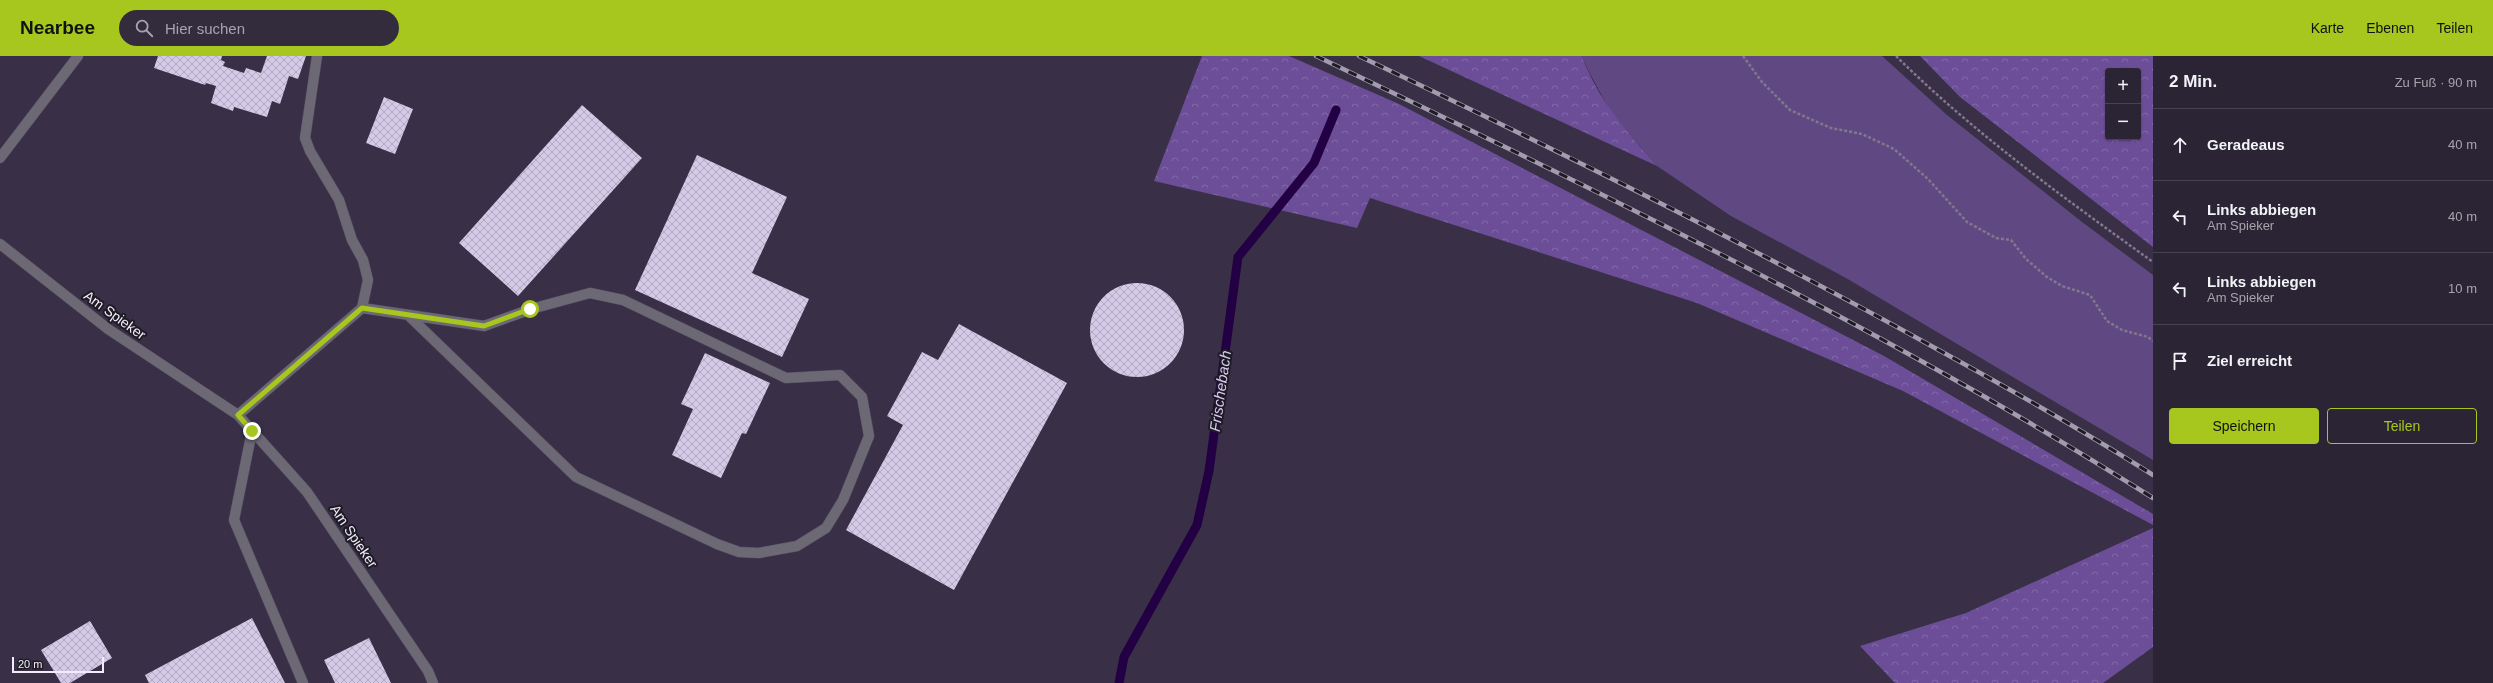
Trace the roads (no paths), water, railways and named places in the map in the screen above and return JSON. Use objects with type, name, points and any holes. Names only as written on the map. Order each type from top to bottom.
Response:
[{"type":"street","points":[[0,158],[78,56]]},
{"type":"street","points":[[238,415],[362,308],[368,280],[363,260],[352,240],[340,200],[310,151],[305,138],[317,56]]},
{"type":"street","name":"Am Spieker","points":[[0,244],[108,329],[238,415],[307,492],[428,671],[433,683]]},
{"type":"street","points":[[362,308],[484,326],[530,309],[590,293],[623,300],[786,378],[840,375],[862,397],[869,436],[843,500],[826,528],[797,546],[759,553],[739,552],[717,544],[576,477],[408,315]]},
{"type":"street","points":[[252,431],[234,520],[303,683]]},
{"type":"waterway","name":"Frischebach","points":[[1119,683],[1124,657],[1197,525],[1209,471],[1238,257],[1314,163],[1336,110]]},
{"type":"railway","points":[[1316,56],[1635,211],[1846,320],[1950,377],[2052,436],[2153,498]]},
{"type":"railway","points":[[1359,56],[1577,161],[1793,271],[2017,394],[2153,475]]}]
